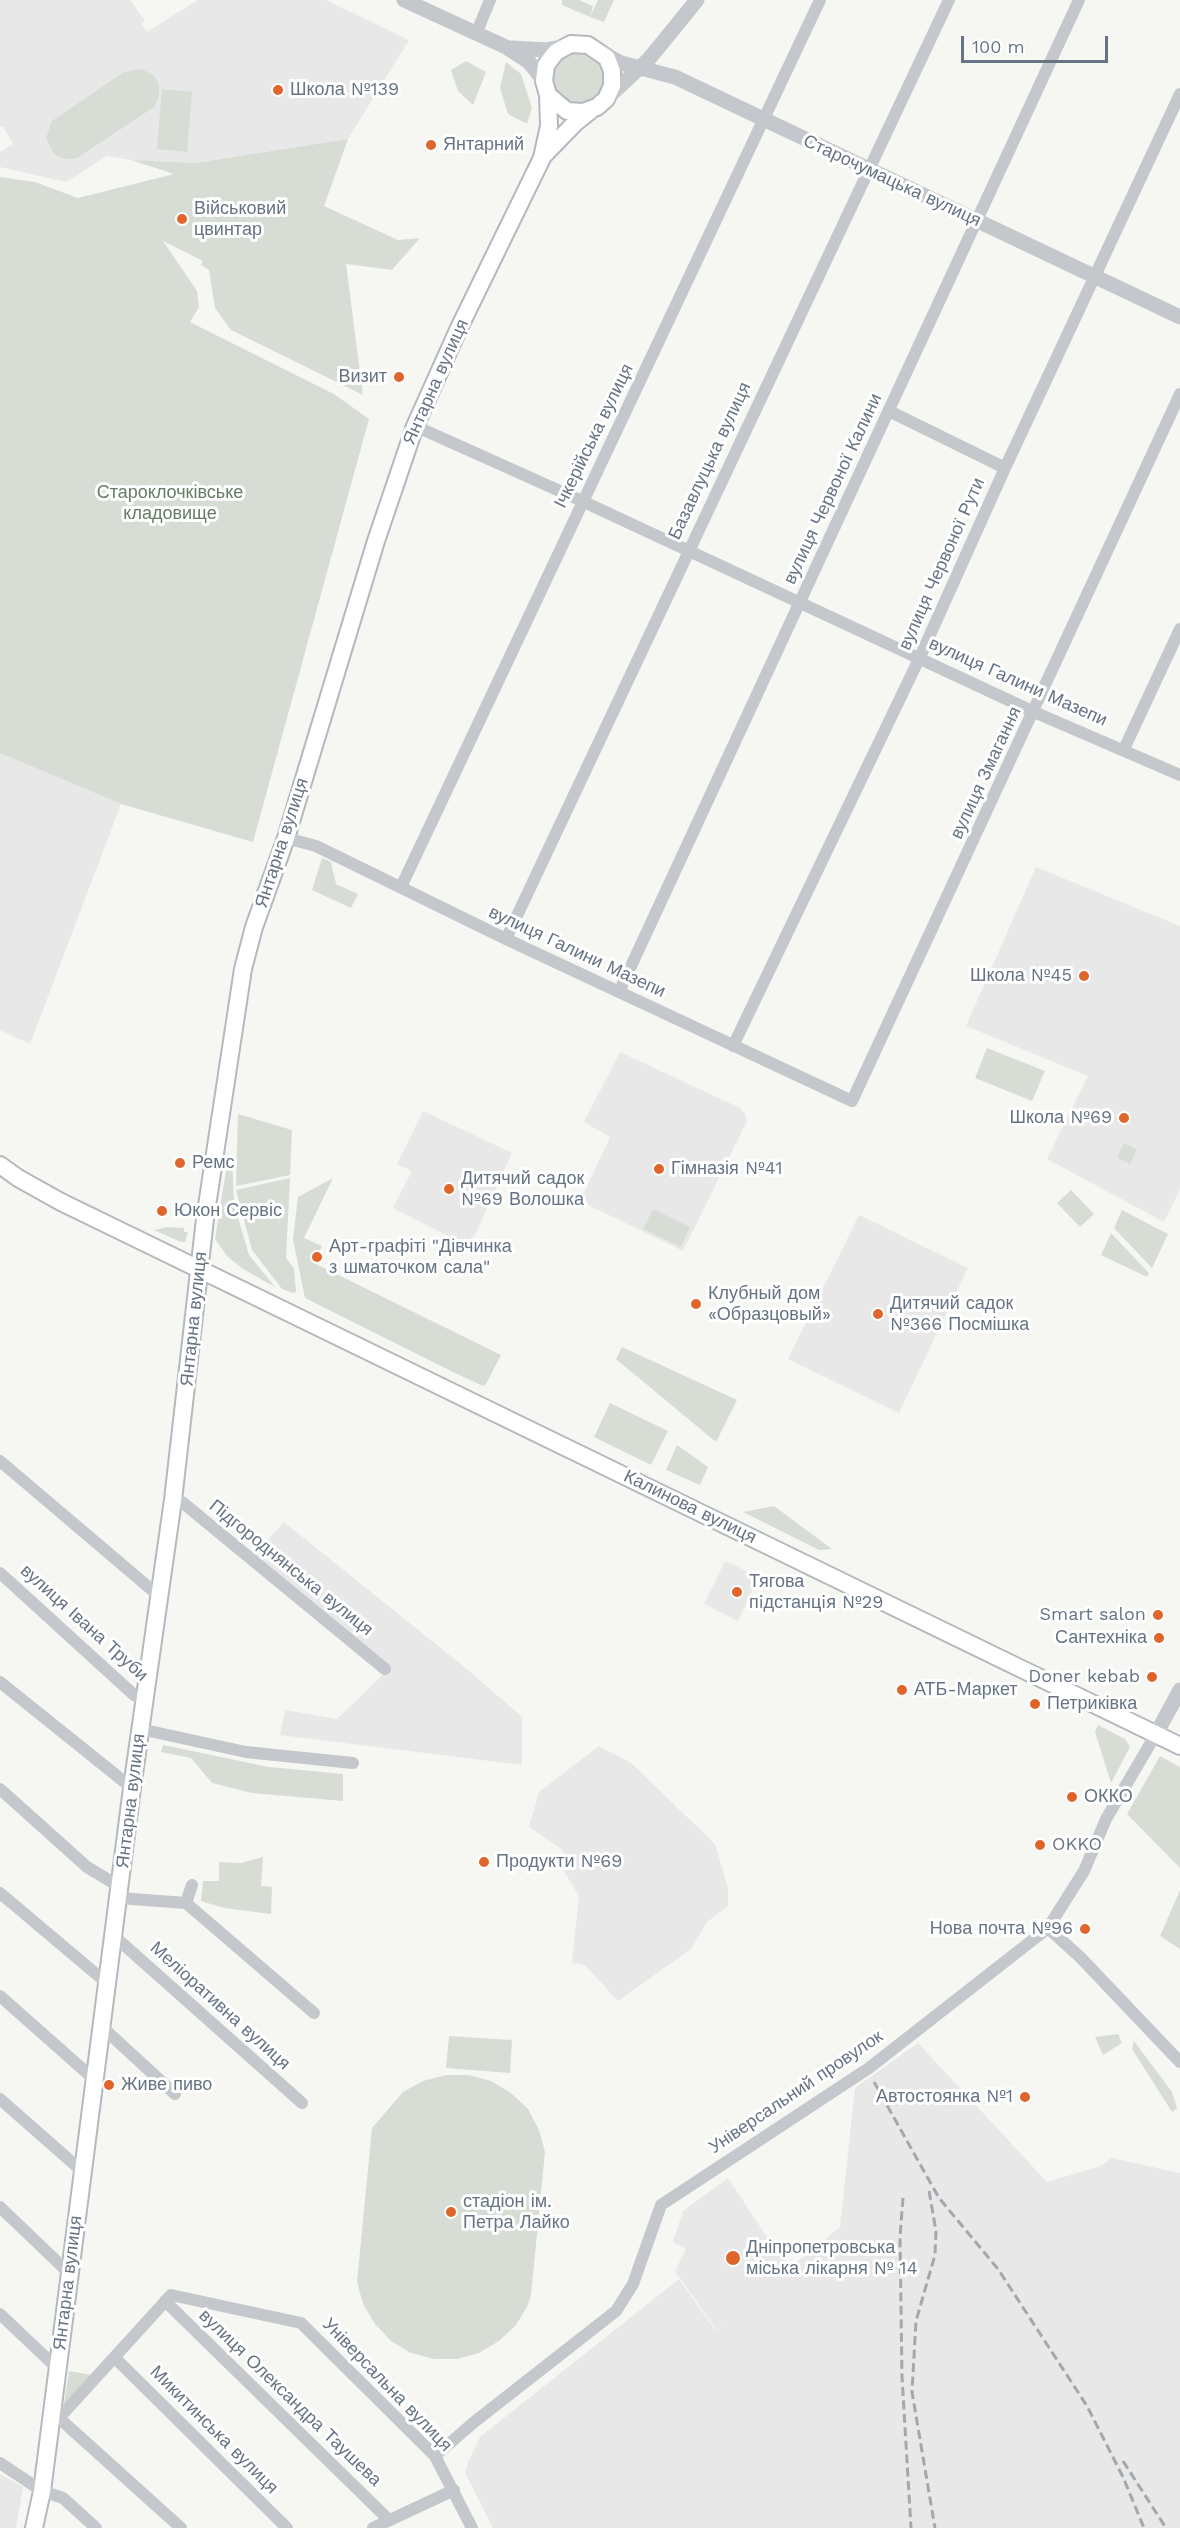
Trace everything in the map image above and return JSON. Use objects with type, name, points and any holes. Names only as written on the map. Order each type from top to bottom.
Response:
[{"type":"main road","name":"Старочумацька вулиця","points":[[563,47],[579,44],[602,52]]},
{"type":"main road","points":[[546,88],[550,58],[563,47]]},
{"type":"main road","points":[[591,110],[606,99],[613,79],[610,64],[602,52]]},
{"type":"main road","name":"Старочумацька вулиця","points":[[546,88],[567,111],[591,110]]},
{"type":"main road","name":"Янтарна вулиця","points":[[34,2528],[55,2418],[57,2368],[132,1788],[173,1500],[199,1269],[243,969],[254,927],[286,838],[376,541],[415,426],[459,328],[542,158],[549,126],[546,88]]},
{"type":"main road","name":"Янтарна вулиця","points":[[542,158],[575,123],[591,110]]},
{"type":"main road","name":"Калинова вулиця","points":[[0,1165],[39,1190],[199,1269],[1180,1746]]},
{"type":"street","name":"Старочумацька вулиця","points":[[404,0],[506,47],[529,62],[546,88]]},
{"type":"street","points":[[476,34],[490,0]]},
{"type":"street","points":[[606,99],[641,68],[697,0]]},
{"type":"street","name":"Ічкерійська вулиця","points":[[401,887],[820,0]]},
{"type":"street","name":"Базавлуцька вулиця","points":[[506,939],[687,550],[949,0]]},
{"type":"street","name":"вулиця Червоної Калини","points":[[619,992],[1079,0]]},
{"type":"street","name":"Старочумацька вулиця","points":[[506,47],[535,50],[563,47]]},
{"type":"street","name":"Старочумацька вулиця","points":[[602,52],[621,63],[675,77],[1180,317]]},
{"type":"street","name":"вулиця Червоної Рути","points":[[733,1046],[920,657],[1005,468],[1180,94]]},
{"type":"street","name":"вулиця Змагання","points":[[852,1101],[1180,394]]},
{"type":"street","points":[[889,411],[1005,468]]},
{"type":"street","name":"вулиця Галини Мазепи","points":[[415,426],[920,657],[1034,712],[1180,775]]},
{"type":"street","points":[[1124,749],[1180,629]]},
{"type":"street","name":"вулиця Галини Мазепи","points":[[286,838],[311,844],[506,939],[852,1101]]},
{"type":"street","points":[[0,1461],[159,1596]]},
{"type":"street","name":"Підгороднянська вулиця","points":[[173,1500],[182,1502],[385,1669]]},
{"type":"street","name":"вулиця Івана Труби","points":[[0,1573],[134,1695],[145,1699]]},
{"type":"street","points":[[0,1682],[132,1788]]},
{"type":"street","points":[[1156,1734],[1180,1690]]},
{"type":"street","points":[[140,1729],[246,1752],[353,1763]]},
{"type":"street","name":"Універсальний провулок","points":[[435,2456],[472,2423],[616,2311],[633,2284],[661,2205],[868,2068],[1048,1928],[1084,1871],[1106,1819],[1156,1734]]},
{"type":"street","points":[[0,1790],[87,1868],[119,1892],[186,1903],[314,2013]]},
{"type":"street","points":[[186,1903],[192,1886]]},
{"type":"street","points":[[0,1893],[108,1984]]},
{"type":"street","points":[[1048,1928],[1080,1957],[1180,2062]]},
{"type":"street","name":"Меліоративна вулиця","points":[[114,1936],[302,2103]]},
{"type":"street","points":[[0,1996],[95,2080]]},
{"type":"street","points":[[102,2027],[175,2094]]},
{"type":"street","points":[[0,2099],[83,2172]]},
{"type":"street","points":[[0,2207],[69,2273]]},
{"type":"street","points":[[168,2298],[115,2358],[55,2418],[181,2528]]},
{"type":"street","name":"Універсальна вулиця","points":[[168,2298],[301,2323],[435,2456],[472,2528]]},
{"type":"street","name":"вулиця Олександра Таушева","points":[[168,2298],[389,2520]]},
{"type":"street","points":[[0,2314],[57,2368]]},
{"type":"street","name":"Микитинська вулиця","points":[[115,2358],[287,2528]]},
{"type":"street","points":[[0,2463],[42,2491],[63,2498],[96,2528]]},
{"type":"street","points":[[373,2528],[454,2490]]},
{"type":"shaded area","name":"Школа №139","points":[[0,0],[130,0],[145,21],[141,24],[147,32],[198,0],[326,0],[409,40],[348,139],[195,163],[131,160],[107,156],[66,182],[0,167],[0,152],[13,144],[3,126],[0,127]]},
{"type":"shaded area","points":[[0,753],[121,804],[30,1044],[0,1030]]},
{"type":"shaded area","name":"Школа №45","points":[[1036,867],[1180,926],[1180,1189],[1164,1222],[1047,1159],[1088,1076],[966,1026]]},
{"type":"shaded area","name":"Гімназія №41","points":[[620,1052],[740,1108],[745,1114],[747,1121],[683,1251],[580,1201],[610,1137],[584,1122]]},
{"type":"shaded area","name":"Дитячий садок №69 Волошка","points":[[423,1111],[512,1153],[475,1235],[464,1244],[393,1208],[412,1171],[397,1164]]},
{"type":"shaded area","name":"Дитячий садок №366 Посмішка","points":[[859,1215],[968,1268],[899,1413],[788,1359]]},
{"type":"shaded area","points":[[284,1522],[468,1670],[522,1717],[522,1765],[280,1735],[285,1710],[337,1719],[391,1667],[253,1555]]},
{"type":"shaded area","points":[[725,1561],[759,1577],[738,1621],[704,1604]]},
{"type":"shaded area","points":[[599,1746],[631,1763],[715,1844],[728,1888],[728,1906],[707,1922],[691,1949],[618,2001],[585,1965],[572,1963],[579,1896],[560,1865],[569,1860],[560,1848],[529,1827],[539,1792]]},
{"type":"shaded area","points":[[918,2043],[1047,2182],[1101,2166],[1111,2158],[1180,2173],[1180,2528],[493,2528],[465,2473],[480,2437],[679,2279],[715,2330],[731,2317],[716,2329],[675,2271],[686,2249],[673,2242],[683,2211],[728,2178],[774,2248],[792,2266],[840,2227],[855,2088]]},
{"type":"shaded area","points":[[0,2474],[23,2487],[16,2528],[0,2528]]},
{"type":"green space","points":[[562,0],[579,0],[593,6],[590,17],[562,5]]},
{"type":"green space","points":[[598,0],[614,0],[604,22],[590,17]]},
{"type":"green space","points":[[574,51],[584,51],[594,55],[602,63],[606,78],[602,93],[594,101],[584,105],[574,105],[564,101],[556,93],[552,83],[552,73],[556,63],[564,55]]},
{"type":"green space","points":[[466,61],[486,72],[473,105],[458,91],[451,70]]},
{"type":"green space","points":[[506,62],[521,74],[532,108],[527,124],[508,114],[500,88]]},
{"type":"green space","points":[[141,69],[152,74],[159,84],[159,96],[154,107],[77,158],[65,159],[54,154],[46,138],[52,121],[124,72]]},
{"type":"green space","points":[[162,89],[192,92],[187,152],[157,149]]},
{"type":"green space","name":"Староклочківське кладовище","points":[[348,139],[324,206],[398,240],[420,238],[392,270],[346,264],[363,395],[231,330],[215,308],[209,270],[201,265],[203,261],[163,241],[197,291],[199,307],[190,322],[334,394],[369,419],[253,842],[121,804],[0,753],[0,177],[35,182],[78,198],[174,174],[131,160],[195,163]]},
{"type":"green space","points":[[322,858],[331,862],[336,884],[358,894],[351,908],[312,890]]},
{"type":"green space","points":[[987,1048],[1045,1071],[1032,1101],[975,1078]]},
{"type":"green space","points":[[238,1114],[292,1130],[290,1175],[236,1186]]},
{"type":"green space","points":[[1124,1143],[1137,1150],[1130,1164],[1117,1157]]},
{"type":"green space","points":[[228,1158],[232,1158],[234,1204],[249,1255],[275,1287],[243,1269],[227,1256],[215,1239]]},
{"type":"green space","points":[[290,1178],[286,1258],[294,1268],[296,1292],[293,1293],[282,1289],[252,1250],[236,1190]]},
{"type":"green space","points":[[333,1178],[304,1238],[322,1246],[314,1263],[501,1355],[486,1384],[483,1386],[457,1374],[305,1298],[293,1239],[298,1197]]},
{"type":"green space","points":[[1071,1190],[1094,1214],[1080,1227],[1057,1203]]},
{"type":"green space","points":[[653,1209],[690,1227],[681,1247],[643,1229]]},
{"type":"green space","points":[[1122,1210],[1168,1234],[1152,1268],[1114,1228]]},
{"type":"green space","points":[[167,1227],[184,1228],[184,1232],[188,1232],[185,1242],[154,1230]]},
{"type":"green space","points":[[1111,1233],[1149,1273],[1147,1277],[1101,1255]]},
{"type":"green space","points":[[622,1347],[737,1400],[716,1442],[616,1359]]},
{"type":"green space","points":[[610,1403],[668,1431],[651,1465],[594,1437]]},
{"type":"green space","points":[[677,1445],[708,1467],[700,1485],[666,1470]]},
{"type":"green space","points":[[774,1506],[832,1549],[819,1550],[743,1512]]},
{"type":"green space","points":[[1098,1725],[1125,1739],[1130,1747],[1111,1783],[1095,1732]]},
{"type":"green space","points":[[163,1745],[269,1767],[343,1774],[343,1801],[252,1793],[212,1783],[191,1758],[161,1752]]},
{"type":"green space","points":[[1160,1756],[1180,1767],[1180,1868],[1127,1814]]},
{"type":"green space","points":[[263,1857],[261,1886],[272,1887],[271,1914],[224,1908],[201,1901],[203,1881],[219,1881],[219,1862],[241,1863]]},
{"type":"green space","points":[[1180,1890],[1180,1949],[1160,1936]]},
{"type":"green space","points":[[1118,2034],[1122,2043],[1103,2055],[1095,2037]]},
{"type":"green space","points":[[449,2036],[512,2040],[510,2073],[446,2068]]},
{"type":"green space","points":[[1134,2041],[1172,2092],[1177,2108],[1172,2112],[1132,2049]]},
{"type":"green space","name":"стадіон ім. Петра Лайко","points":[[446,2075],[469,2075],[491,2081],[511,2093],[528,2109],[539,2130],[545,2152],[531,2295],[528,2305],[516,2325],[499,2341],[479,2353],[457,2359],[434,2359],[411,2353],[391,2341],[375,2324],[363,2304],[357,2282],[372,2128],[403,2092],[423,2081]]},
{"type":"green space","points":[[69,2371],[92,2375],[68,2404],[64,2403]]},
{"type":"railway","points":[[874,2082],[939,2198],[998,2269],[1087,2406],[1123,2477],[1144,2528]]},
{"type":"railway","points":[[929,2191],[936,2231],[935,2255],[916,2321],[912,2392],[935,2528]]},
{"type":"railway","points":[[903,2198],[900,2237],[902,2377],[911,2528]]},
{"type":"railway","points":[[1123,2461],[1166,2528]]},
{"type":"place","name":"Школа №139","points":[[278,90]]},
{"type":"place","name":"Янтарний","points":[[431,145]]},
{"type":"place","name":"Військовий цвинтар","points":[[182,219]]},
{"type":"place","name":"Визит","points":[[399,377]]},
{"type":"place","name":"Школа №45","points":[[1084,976]]},
{"type":"place","name":"Школа №69","points":[[1124,1118]]},
{"type":"place","name":"Ремс","points":[[180,1163]]},
{"type":"place","name":"Гімназія №41","points":[[659,1169]]},
{"type":"place","name":"Дитячий садок №69 Волошка","points":[[449,1189]]},
{"type":"place","name":"Юкон Сервіс","points":[[162,1211]]},
{"type":"place","name":"Арт-графіті \"Дівчинка з шматочком сала\"","points":[[317,1257]]},
{"type":"place","name":"Клубный дом «Образцовый»","points":[[696,1304]]},
{"type":"place","name":"Дитячий садок №366 Посмішка","points":[[878,1314]]},
{"type":"place","name":"Тягова пiдстанцiя №29","points":[[737,1592]]},
{"type":"place","name":"Smart salon","points":[[1158,1615]]},
{"type":"place","name":"Сантехніка","points":[[1159,1638]]},
{"type":"place","name":"Doner kebab","points":[[1152,1677]]},
{"type":"place","name":"АТБ-Маркет","points":[[902,1690]]},
{"type":"place","name":"Петриківка","points":[[1035,1704]]},
{"type":"place","name":"ОККО","points":[[1072,1797]]},
{"type":"place","name":"OKKO","points":[[1040,1845]]},
{"type":"place","name":"Продукти №69","points":[[484,1862]]},
{"type":"place","name":"Нова почта №96","points":[[1085,1929]]},
{"type":"place","name":"Живе пиво","points":[[109,2085]]},
{"type":"place","name":"Автостоянка №1","points":[[1025,2097]]},
{"type":"place","name":"стадіон ім. Петра Лайко","points":[[451,2212]]},
{"type":"place","name":"Дніпропетровська міська лікарня № 14","points":[[733,2258]]}]
